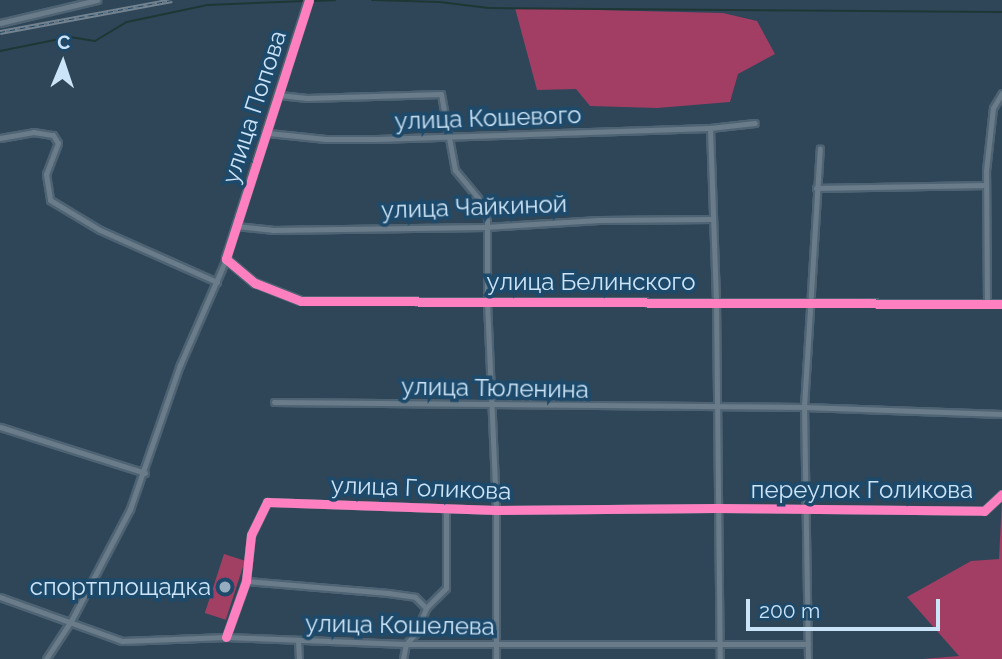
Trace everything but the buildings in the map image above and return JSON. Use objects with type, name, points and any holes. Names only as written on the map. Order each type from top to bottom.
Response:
[{"type":"street","points":[[0,23],[97,0]]},
{"type":"street","name":"улица Попова","points":[[236,226],[268,134],[309,0]]},
{"type":"street","points":[[987,304],[985,185],[993,108],[1002,93]]},
{"type":"street","points":[[279,95],[307,98],[441,94],[455,170],[482,204],[488,218],[485,227],[496,510],[496,659]]},
{"type":"street","name":"улица Кошевого","points":[[268,134],[326,139],[710,128],[755,123]]},
{"type":"street","points":[[710,128],[716,301],[716,508],[720,659]]},
{"type":"street","points":[[0,138],[33,132],[53,135],[58,143],[46,174],[50,200],[100,230],[217,282]]},
{"type":"street","points":[[808,659],[804,407],[808,302],[820,148]]},
{"type":"street","points":[[816,188],[985,185]]},
{"type":"street","name":"улица Чайкиной","points":[[236,226],[272,230],[485,227],[599,220],[713,219]]},
{"type":"street","points":[[46,659],[71,621],[130,509],[145,473],[180,365],[217,282],[236,226]]},
{"type":"street","name":"улица Белинского","points":[[226,259],[255,283],[301,301],[1002,304]]},
{"type":"street","name":"улица Тюленина","points":[[274,402],[804,407],[1002,414]]},
{"type":"street","points":[[0,427],[145,473]]},
{"type":"street","name":"переулок Голикова","points":[[716,508],[984,510],[1002,494]]},
{"type":"street","name":"улица Голикова","points":[[226,637],[246,581],[251,536],[267,502],[496,510],[716,508]]},
{"type":"street","points":[[403,659],[405,644],[415,633],[426,608],[446,588],[446,509]]},
{"type":"street","points":[[246,581],[415,597],[426,608]]},
{"type":"street","name":"улица Кошелева","points":[[0,597],[122,641],[226,637],[405,644],[720,642],[808,645]]},
{"type":"street","points":[[299,640],[299,659]]},
{"type":"shaded area","points":[[515,8],[723,13],[757,21],[775,54],[738,74],[730,102],[657,108],[590,106],[576,89],[537,90]]},
{"type":"shaded area","points":[[1002,499],[1002,659],[922,659],[959,656],[907,597],[971,561],[999,559]]},
{"type":"shaded area","name":"спортплощадка","points":[[224,554],[245,561],[226,620],[205,613]]},
{"type":"waterway","points":[[310,1],[335,0]]},
{"type":"waterway","points":[[372,0],[440,2],[489,8],[1002,12]]},
{"type":"waterway","points":[[0,51],[70,37],[95,41],[127,22],[207,5],[305,1]]},
{"type":"waterway","points":[[830,306],[1002,307]]},
{"type":"railway","points":[[0,32],[172,0]]},
{"type":"cycle path","points":[[309,0],[226,259],[255,283],[301,301],[1002,304]]},
{"type":"cycle path","points":[[226,637],[246,581],[251,535],[267,502],[496,510],[716,508],[984,511],[1002,494]]},
{"type":"place","name":"спортплощадка","points":[[225,587]]}]
